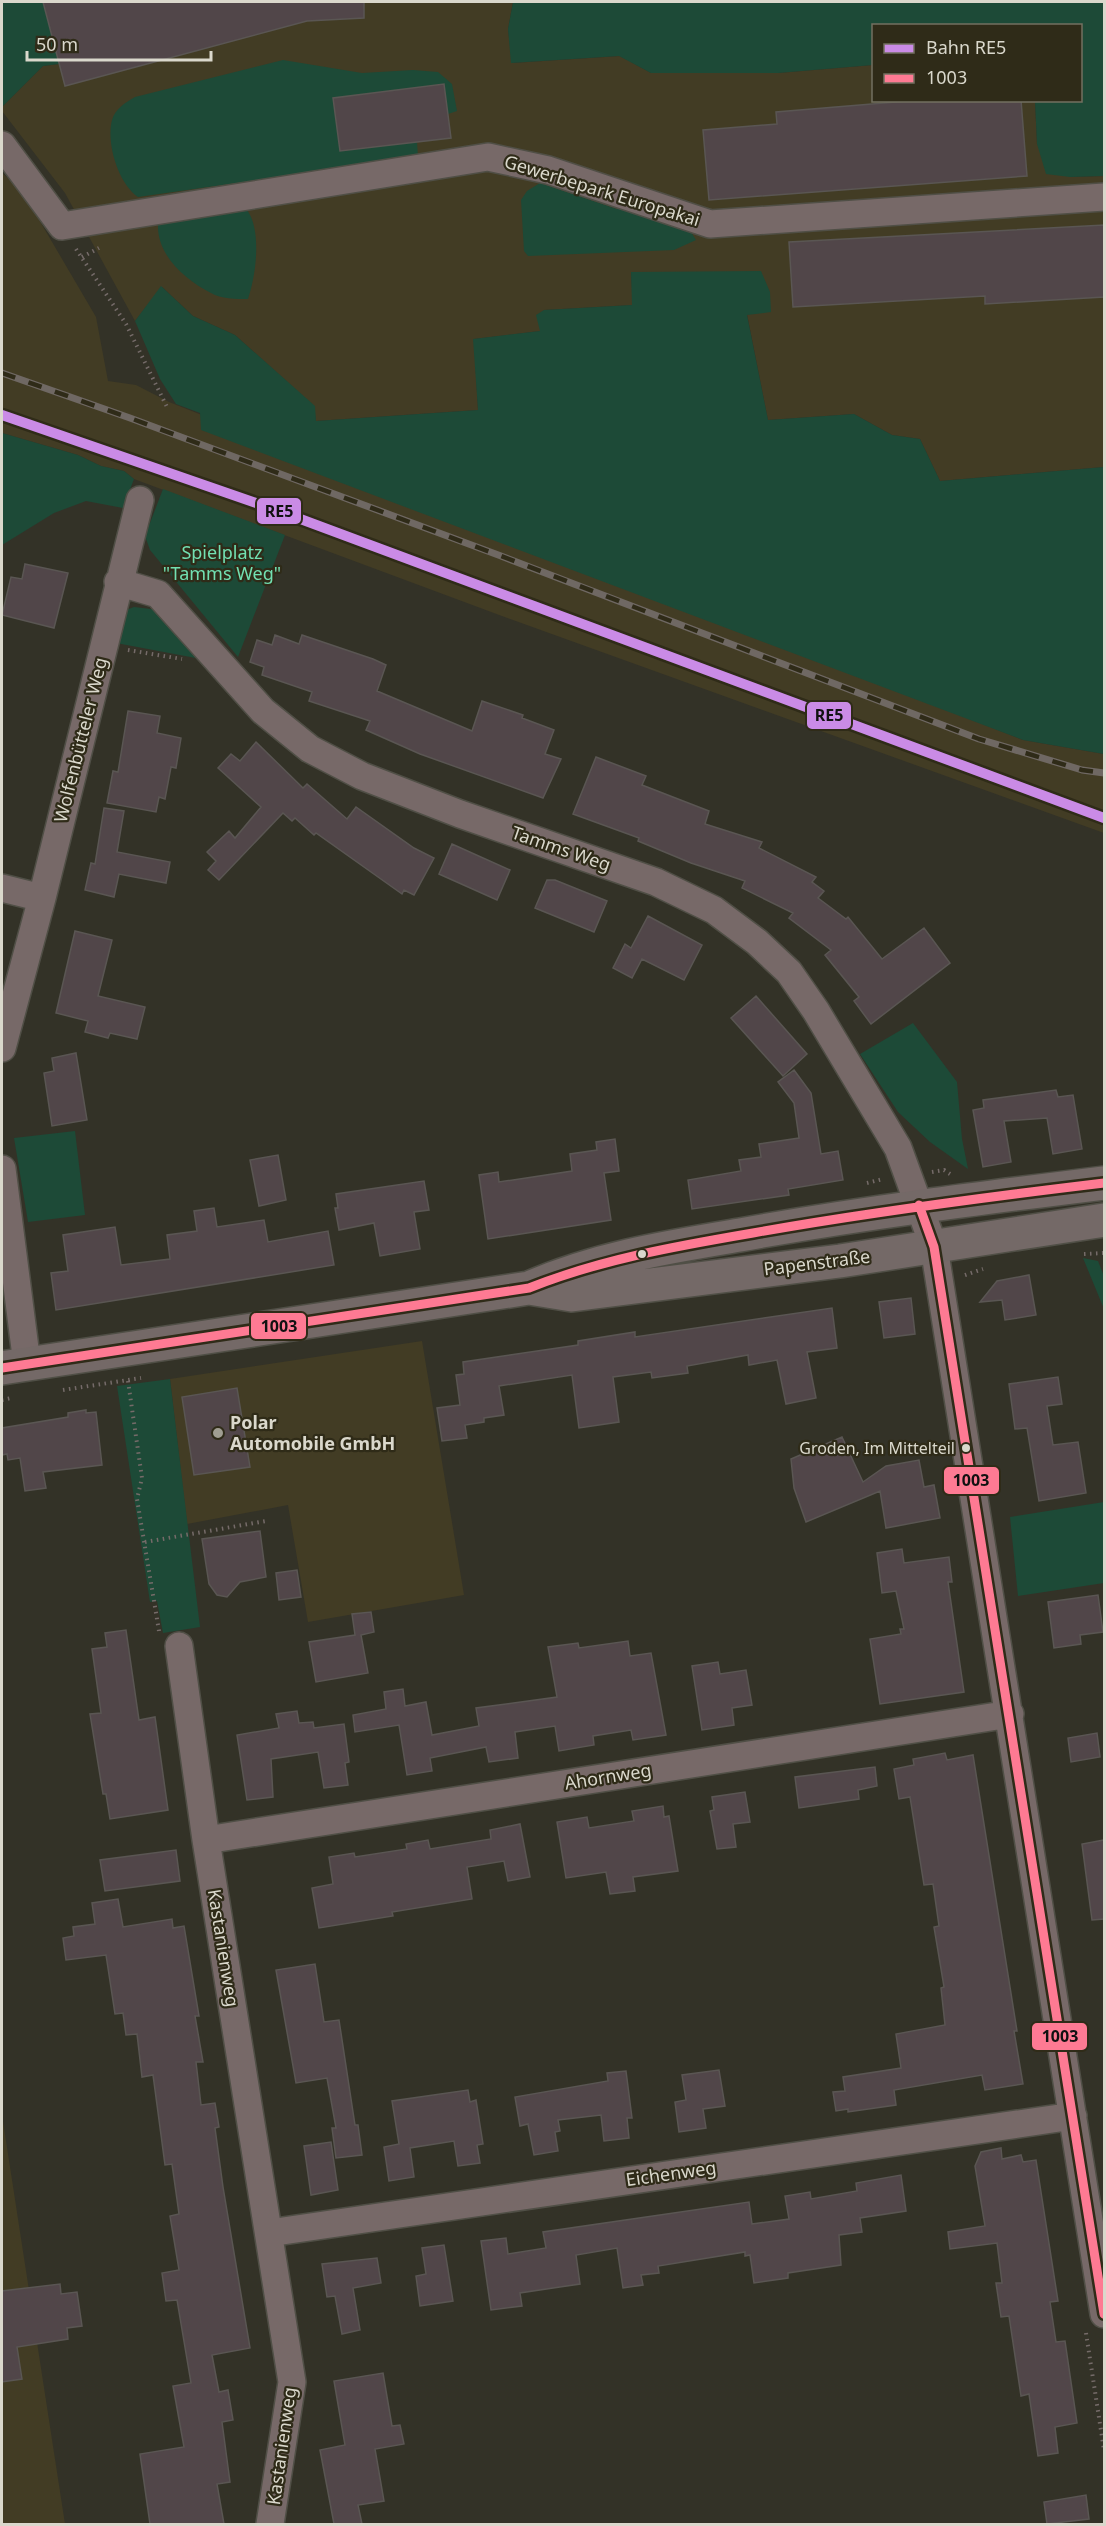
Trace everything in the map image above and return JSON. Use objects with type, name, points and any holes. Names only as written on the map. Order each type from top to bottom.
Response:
[{"type":"main road","name":"Papenstraße","points":[[14,1366],[530,1288],[570,1270],[651,1250],[919,1205],[1104,1184]]},
{"type":"main road","name":"Papenstraße","points":[[530,1288],[572,1295],[934,1247],[1104,1220]]},
{"type":"street","points":[[2,145],[62,226]]},
{"type":"street","name":"Gewerbepark Europakai","points":[[62,226],[488,157],[548,170],[710,224],[1104,197]]},
{"type":"street","name":"Wolfenbütteler Weg","points":[[2,1048],[42,898],[140,500]]},
{"type":"street","name":"Tamms Weg","points":[[118,582],[158,594],[263,711],[310,749],[362,776],[460,814],[656,882],[714,910],[757,942],[789,972],[816,1011],[898,1148],[934,1247],[1104,2314]]},
{"type":"street","points":[[2,888],[42,898]]},
{"type":"street","points":[[2,1169],[14,1366]]},
{"type":"street","name":"Kastanienweg","points":[[179,1646],[206,1840],[292,2382],[270,2524]]},
{"type":"street","name":"Ahornweg","points":[[206,1840],[1010,1714]]},
{"type":"street","name":"Eichenweg","points":[[269,2233],[1073,2116]]},
{"type":"path","points":[[62,226],[126,324],[168,409]]},
{"type":"path","points":[[82,257],[100,247]]},
{"type":"path","points":[[104,646],[222,666]]},
{"type":"path","points":[[151,1377],[128,1381],[142,1478],[137,1499],[160,1632],[179,1646]]},
{"type":"path","points":[[145,1542],[266,1521]]},
{"type":"shaded area","points":[[43,2],[513,2],[508,29],[512,63],[620,56],[651,73],[778,73],[872,65],[872,102],[1035,102],[1037,144],[1070,177],[1104,176],[1104,467],[940,481],[920,439],[892,435],[854,414],[768,420],[747,314],[631,272],[633,305],[544,310],[540,331],[474,339],[478,410],[316,421],[314,406],[235,335],[193,316],[162,287],[135,321],[65,193],[2,111],[2,107],[43,66],[59,64]]},
{"type":"shaded area","points":[[2,173],[21,189],[96,317],[108,381],[136,385],[169,402],[1023,740],[1104,754],[1104,833],[513,620],[134,479],[124,471],[101,466],[78,455],[2,433]]},
{"type":"shaded area","points":[[422,1341],[464,1595],[308,1622],[288,1505],[187,1524],[170,1379]]},
{"type":"shaded area","points":[[2,2115],[65,2524],[2,2524]]},
{"type":"green space","points":[[2,2],[43,2],[59,64],[43,66],[2,107]]},
{"type":"green space","points":[[513,2],[1104,2],[1104,176],[1070,177],[1046,174],[1037,144],[1035,102],[1082,102],[1082,24],[872,24],[872,65],[778,73],[651,73],[619,56],[511,63],[508,29]]},
{"type":"green space","points":[[283,60],[362,73],[413,70],[438,72],[452,84],[457,111],[448,114],[444,84],[333,98],[340,151],[417,142],[418,157],[138,197],[131,191],[119,173],[112,151],[112,120],[121,106],[135,97]]},
{"type":"green space","points":[[540,183],[617,209],[630,207],[688,227],[696,240],[674,250],[528,256],[524,251],[521,200],[527,191]]},
{"type":"green space","points":[[247,210],[255,229],[256,241],[255,266],[248,299],[219,296],[201,288],[174,265],[162,246],[158,225],[169,220]]},
{"type":"green space","points":[[761,271],[770,292],[771,312],[747,315],[768,420],[854,414],[892,435],[920,439],[940,481],[1104,467],[1104,754],[1023,740],[201,430],[200,413],[176,404],[160,379],[135,321],[161,286],[193,316],[235,335],[315,406],[316,421],[478,410],[473,339],[540,331],[536,315],[544,310],[632,305],[631,272]]},
{"type":"green space","points":[[2,433],[78,455],[101,466],[124,471],[134,479],[123,508],[86,501],[54,513],[2,545]]},
{"type":"green space","name":"Spielplatz \"Tamms Weg\"","points":[[163,489],[285,535],[238,657],[150,550],[145,536]]},
{"type":"green space","points":[[134,607],[159,610],[201,659],[116,643],[126,610]]},
{"type":"green space","points":[[913,1023],[957,1082],[962,1139],[968,1169],[930,1142],[898,1112],[860,1054]]},
{"type":"green space","points":[[75,1131],[85,1215],[28,1222],[14,1138]]},
{"type":"green space","points":[[1083,1258],[1098,1261],[1104,1276],[1104,1309]]},
{"type":"green space","points":[[170,1379],[200,1627],[163,1633],[157,1601],[150,1602],[117,1386]]},
{"type":"green space","points":[[1104,1502],[1104,1583],[1018,1596],[1010,1517]]},
{"type":"building","points":[[43,2],[364,2],[364,18],[307,21],[65,86]]},
{"type":"building","points":[[444,84],[451,138],[340,151],[333,98]]},
{"type":"building","points":[[896,102],[1021,102],[1027,176],[709,200],[703,130],[777,124],[776,112]]},
{"type":"building","points":[[1104,225],[1104,297],[985,304],[985,296],[793,307],[789,242]]},
{"type":"building","points":[[25,564],[68,573],[54,628],[2,615],[11,577],[22,579]]},
{"type":"building","points":[[275,635],[299,644],[302,635],[386,665],[377,691],[472,731],[482,701],[523,715],[522,718],[554,730],[545,754],[561,759],[543,798],[420,754],[366,730],[370,721],[309,701],[312,692],[262,675],[264,667],[250,662],[257,640],[272,645]]},
{"type":"building","points":[[128,711],[160,716],[157,733],[181,738],[176,768],[171,767],[165,799],[159,797],[156,812],[107,803],[113,771],[118,772]]},
{"type":"building","points":[[256,742],[303,788],[307,784],[347,819],[356,807],[414,848],[434,858],[414,895],[404,890],[402,894],[316,833],[314,835],[295,818],[292,821],[283,813],[219,880],[208,870],[216,861],[207,852],[229,831],[235,838],[261,807],[218,768],[231,754],[240,761]]},
{"type":"building","points":[[596,757],[646,776],[642,785],[709,811],[705,824],[762,842],[759,848],[816,877],[812,882],[824,891],[818,898],[846,919],[848,917],[882,959],[924,928],[950,963],[871,1024],[854,1001],[859,997],[825,955],[831,950],[789,918],[793,913],[742,888],[745,881],[691,863],[638,841],[639,838],[573,814]]},
{"type":"building","points":[[104,808],[124,811],[117,852],[170,862],[166,883],[119,874],[114,897],[85,890],[91,863],[95,864]]},
{"type":"building","points":[[452,844],[510,870],[497,900],[439,874]]},
{"type":"building","points":[[547,880],[555,880],[607,901],[594,932],[535,908]]},
{"type":"building","points":[[648,916],[702,945],[684,980],[642,959],[632,978],[613,968],[625,944],[631,948]]},
{"type":"building","points":[[75,931],[112,940],[98,996],[145,1007],[137,1039],[110,1033],[108,1038],[85,1032],[88,1021],[56,1013]]},
{"type":"building","points":[[756,996],[807,1054],[783,1076],[731,1018]]},
{"type":"building","points":[[76,1053],[87,1120],[52,1126],[44,1073],[54,1071],[52,1058]]},
{"type":"building","points":[[794,1070],[811,1093],[821,1154],[838,1151],[843,1180],[788,1189],[789,1195],[692,1209],[688,1180],[741,1171],[739,1160],[761,1157],[759,1144],[799,1138],[794,1103],[778,1082]]},
{"type":"building","points":[[1056,1090],[1058,1097],[1073,1095],[1082,1149],[1053,1154],[1047,1118],[1004,1121],[1011,1162],[983,1167],[973,1110],[984,1108],[983,1100]]},
{"type":"building","points":[[615,1139],[619,1171],[604,1173],[611,1220],[488,1239],[479,1175],[498,1172],[499,1182],[572,1171],[570,1154],[597,1150],[596,1142]]},
{"type":"building","points":[[278,1155],[286,1200],[259,1206],[250,1160]]},
{"type":"building","points":[[424,1181],[429,1210],[414,1212],[420,1249],[380,1256],[374,1223],[339,1230],[335,1208],[338,1208],[336,1194]]},
{"type":"building","points":[[214,1208],[217,1227],[264,1220],[268,1242],[328,1231],[334,1265],[56,1310],[51,1273],[68,1271],[63,1235],[115,1227],[121,1265],[170,1259],[167,1235],[197,1231],[194,1211]]},
{"type":"building","points":[[1029,1275],[1036,1315],[1005,1320],[1002,1300],[980,1302],[997,1281]]},
{"type":"building","points":[[911,1298],[915,1334],[884,1338],[879,1302]]},
{"type":"building","points":[[832,1308],[837,1348],[807,1352],[816,1398],[786,1404],[777,1360],[749,1365],[748,1355],[687,1366],[688,1373],[652,1378],[651,1372],[613,1377],[619,1422],[579,1428],[572,1375],[499,1386],[504,1415],[484,1418],[484,1422],[465,1425],[467,1438],[442,1441],[437,1408],[460,1405],[456,1375],[464,1374],[463,1362],[578,1345],[578,1341],[635,1332],[635,1337]]},
{"type":"building","points":[[1058,1377],[1062,1404],[1047,1406],[1053,1445],[1078,1442],[1086,1493],[1039,1501],[1027,1428],[1015,1429],[1009,1384]]},
{"type":"building","points":[[237,1388],[250,1467],[194,1475],[182,1397]]},
{"type":"building","points":[[86,1410],[86,1413],[96,1412],[102,1465],[43,1472],[46,1488],[25,1491],[20,1458],[8,1460],[7,1454],[2,1455],[2,1428],[68,1417],[68,1413]]},
{"type":"building","points":[[842,1437],[863,1482],[886,1466],[919,1460],[924,1487],[934,1485],[940,1518],[886,1528],[880,1491],[806,1522],[794,1488],[791,1459]]},
{"type":"building","points":[[260,1531],[266,1577],[240,1582],[227,1597],[217,1595],[209,1584],[202,1539]]},
{"type":"building","points":[[902,1549],[904,1563],[949,1557],[952,1582],[948,1582],[964,1692],[880,1704],[870,1639],[901,1634],[900,1629],[904,1629],[896,1591],[882,1593],[877,1553]]},
{"type":"building","points":[[297,1570],[301,1597],[279,1600],[276,1573]]},
{"type":"building","points":[[1098,1595],[1103,1632],[1080,1635],[1081,1644],[1054,1648],[1048,1602]]},
{"type":"building","points":[[371,1612],[374,1632],[361,1635],[368,1673],[316,1682],[309,1642],[355,1635],[352,1614]]},
{"type":"building","points":[[126,1630],[139,1720],[155,1717],[168,1810],[110,1819],[106,1794],[103,1794],[90,1714],[101,1713],[92,1649],[107,1647],[105,1633]]},
{"type":"building","points":[[628,1641],[630,1656],[651,1653],[666,1735],[633,1740],[631,1730],[593,1736],[594,1745],[559,1751],[555,1726],[515,1732],[518,1758],[489,1762],[486,1747],[430,1758],[432,1771],[407,1775],[399,1725],[355,1732],[353,1715],[386,1709],[384,1692],[403,1689],[405,1706],[426,1702],[432,1735],[479,1726],[476,1708],[557,1697],[548,1647],[578,1643],[579,1648]]},
{"type":"building","points":[[718,1662],[720,1674],[746,1670],[752,1705],[732,1708],[734,1725],[702,1730],[692,1666]]},
{"type":"building","points":[[297,1711],[299,1723],[313,1722],[314,1728],[344,1724],[349,1762],[345,1763],[348,1785],[324,1788],[318,1752],[271,1759],[273,1797],[247,1800],[237,1735],[279,1728],[276,1714]]},
{"type":"building","points":[[1097,1733],[1100,1757],[1071,1762],[1068,1738]]},
{"type":"building","points":[[945,1753],[947,1760],[973,1755],[1017,2031],[1014,2031],[1023,2084],[985,2090],[982,2075],[894,2090],[896,2105],[848,2112],[848,2109],[836,2111],[833,2092],[845,2091],[843,2077],[901,2068],[896,2034],[945,2025],[941,1988],[944,1987],[934,1927],[939,1926],[933,1884],[924,1885],[910,1797],[899,1799],[894,1769],[914,1765],[913,1759]]},
{"type":"building","points":[[875,1767],[877,1786],[858,1790],[859,1799],[799,1808],[795,1777]]},
{"type":"building","points":[[745,1792],[750,1822],[733,1824],[736,1847],[717,1849],[710,1811],[714,1810],[712,1797]]},
{"type":"building","points":[[663,1806],[664,1817],[669,1816],[678,1871],[633,1877],[635,1891],[610,1894],[606,1872],[566,1878],[557,1822],[587,1817],[589,1828],[634,1821],[632,1811]]},
{"type":"building","points":[[520,1824],[530,1877],[508,1881],[504,1861],[467,1867],[472,1899],[392,1912],[393,1916],[319,1928],[312,1888],[333,1884],[329,1857],[354,1853],[355,1857],[407,1849],[406,1844],[428,1840],[430,1849],[491,1839],[490,1830]]},
{"type":"building","points":[[1104,1840],[1104,1919],[1092,1920],[1082,1844]]},
{"type":"building","points":[[176,1850],[180,1881],[105,1891],[100,1860]]},
{"type":"building","points":[[118,1899],[123,1927],[172,1919],[173,1928],[184,1926],[199,2016],[195,2016],[203,2062],[196,2062],[201,2105],[215,2103],[219,2127],[215,2128],[223,2187],[250,2348],[212,2355],[219,2392],[228,2390],[233,2420],[222,2422],[230,2482],[217,2484],[224,2524],[150,2524],[140,2454],[184,2447],[173,2386],[191,2383],[177,2300],[166,2301],[162,2273],[179,2270],[170,2216],[179,2214],[172,2164],[165,2165],[153,2075],[142,2077],[137,2034],[126,2035],[123,2013],[115,2014],[106,1955],[66,1960],[63,1938],[74,1936],[73,1927],[95,1924],[92,1903]]},
{"type":"building","points":[[315,1964],[324,2022],[339,2020],[355,2125],[358,2125],[362,2155],[336,2158],[332,2128],[336,2128],[327,2078],[296,2083],[276,1970]]},
{"type":"building","points":[[719,2070],[725,2106],[703,2109],[706,2128],[679,2132],[675,2102],[686,2100],[682,2075]]},
{"type":"building","points":[[626,2071],[632,2118],[627,2118],[629,2138],[604,2141],[601,2115],[558,2120],[560,2131],[555,2132],[558,2151],[534,2155],[528,2124],[520,2126],[515,2097],[608,2081],[607,2073]]},
{"type":"building","points":[[468,2090],[470,2102],[476,2100],[483,2144],[477,2145],[480,2163],[458,2166],[454,2141],[410,2148],[414,2177],[389,2181],[384,2147],[399,2144],[392,2101]]},
{"type":"building","points":[[331,2142],[338,2190],[311,2195],[304,2146]]},
{"type":"building","points":[[1001,2148],[1002,2159],[1021,2155],[1023,2162],[1036,2160],[1058,2301],[1050,2302],[1056,2342],[1065,2341],[1077,2423],[1055,2427],[1058,2453],[1038,2456],[1029,2394],[1021,2396],[1009,2316],[1001,2317],[996,2283],[1002,2283],[997,2243],[950,2249],[948,2232],[985,2226],[975,2166],[981,2152]]},
{"type":"building","points":[[901,2175],[906,2211],[860,2218],[862,2232],[839,2235],[841,2265],[788,2273],[788,2278],[754,2283],[750,2255],[745,2256],[745,2252],[658,2266],[659,2273],[641,2275],[643,2285],[623,2288],[617,2248],[576,2255],[580,2284],[520,2293],[522,2306],[491,2310],[481,2241],[506,2238],[508,2254],[546,2248],[543,2232],[749,2202],[752,2224],[789,2219],[785,2196],[810,2192],[811,2199],[857,2191],[856,2183]]},
{"type":"building","points":[[444,2245],[453,2301],[420,2306],[416,2276],[426,2274],[422,2248]]},
{"type":"building","points":[[377,2258],[381,2283],[353,2288],[360,2330],[342,2334],[335,2296],[327,2297],[322,2264]]},
{"type":"building","points":[[60,2284],[61,2294],[77,2292],[82,2326],[67,2328],[68,2339],[17,2347],[22,2379],[2,2382],[2,2291]]},
{"type":"building","points":[[383,2373],[392,2426],[400,2425],[404,2444],[375,2449],[384,2501],[358,2505],[362,2524],[334,2524],[320,2450],[345,2445],[334,2381]]},
{"type":"building","points":[[1086,2495],[1089,2519],[1047,2524],[1044,2502]]},
{"type":"railway","points":[[2,373],[130,418],[501,556],[979,739],[1082,770],[1104,773]]},
{"type":"rail line","name":"RE5","points":[[2,415],[279,511],[1104,818]]},
{"type":"transit line","name":"1003","points":[[2,1368],[529,1288],[584,1269],[640,1254],[797,1225],[928,1205],[1104,1183]]},
{"type":"transit line","name":"1003","points":[[919,1205],[934,1247],[1104,2314]]},
{"type":"place","name":"Polar Automobile GmbH","points":[[218,1433]]},
{"type":"place","name":"Groden, Im Mittelteil","points":[[966,1448]]}]
